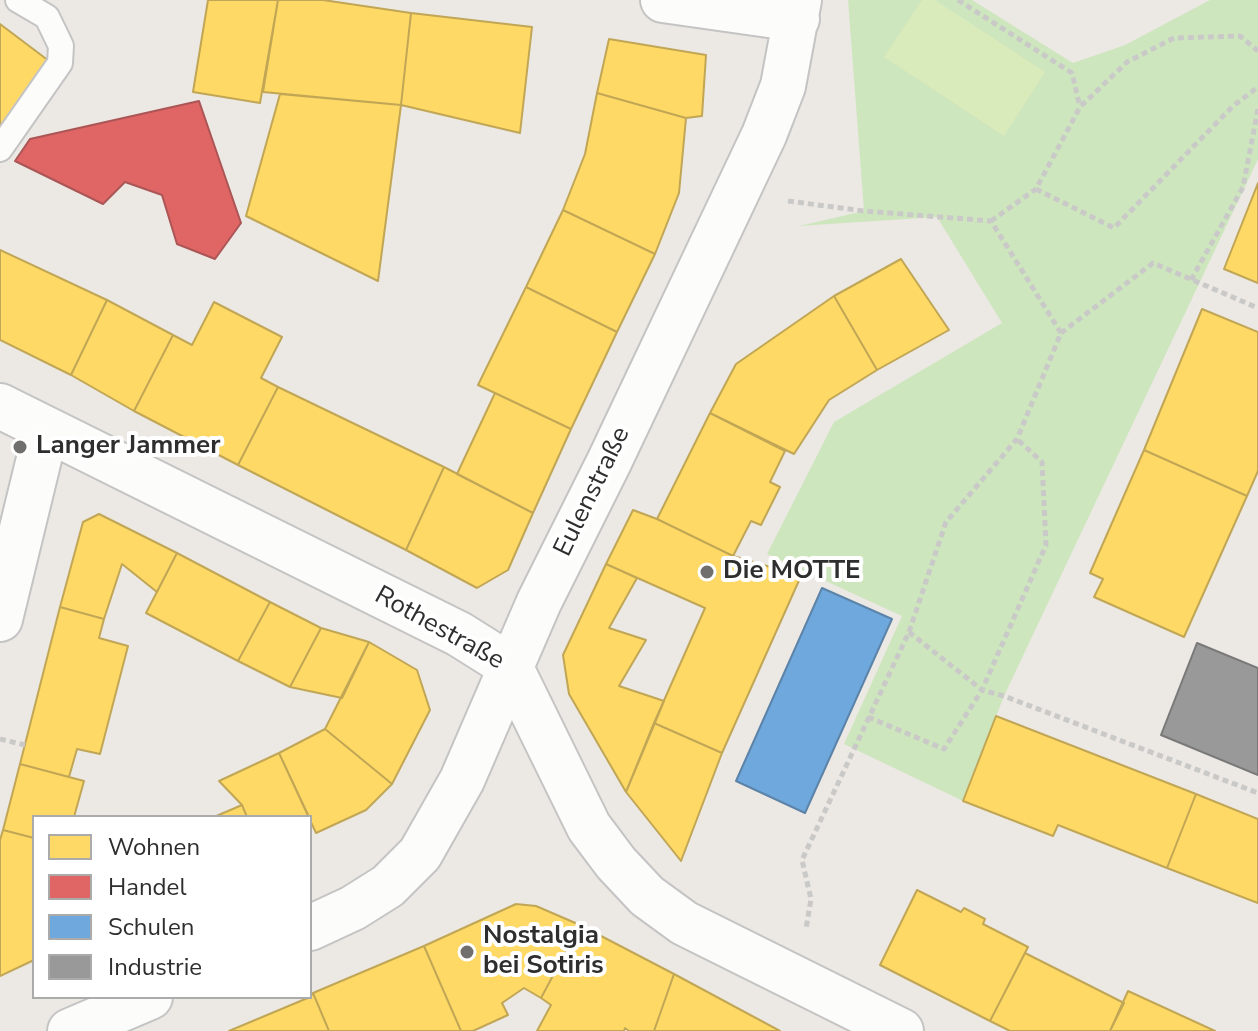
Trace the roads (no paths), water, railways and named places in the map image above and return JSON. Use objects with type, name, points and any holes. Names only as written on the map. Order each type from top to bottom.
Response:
[{"type":"street","points":[[663,0],[798,9]]},
{"type":"street","name":"Eulenstraße","points":[[312,927],[353,908],[388,886],[420,854],[462,780],[510,666],[736,195],[783,86],[798,9]]},
{"type":"street","name":"Rothestraße","points":[[0,406],[459,634],[510,666],[589,827],[616,863],[647,896],[684,923],[789,978],[901,1031]]},
{"type":"street","points":[[0,619],[46,430]]},
{"type":"street","points":[[70,1031],[145,999]]},
{"type":"lane","points":[[0,149],[60,63],[61,46],[47,17],[18,0]]},
{"type":"place","name":"Langer Jammer","points":[[20,447]]},
{"type":"place","name":"Die MOTTE","points":[[707,572]]},
{"type":"place","name":"Nostalgia bei Sotiris","points":[[467,952]]}]
